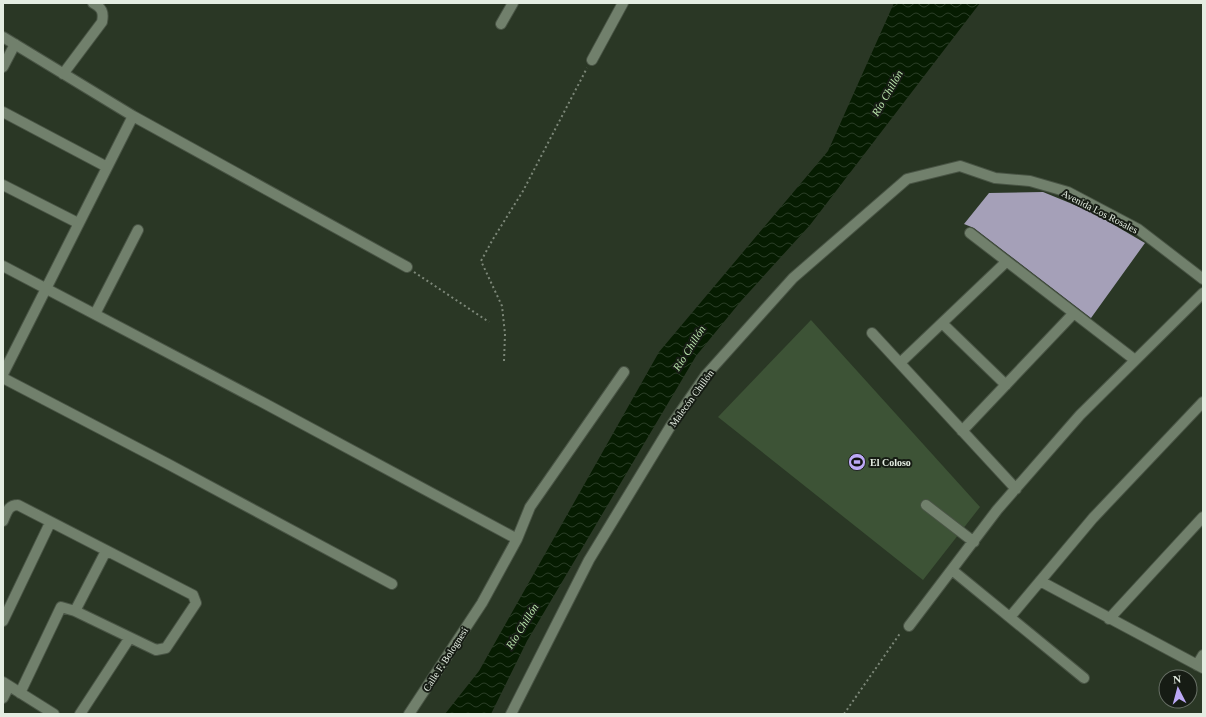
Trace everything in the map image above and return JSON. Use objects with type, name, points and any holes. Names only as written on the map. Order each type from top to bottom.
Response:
[{"type":"street","points":[[63,74],[102,22],[103,14],[101,7],[93,3]]},
{"type":"street","points":[[501,24],[513,3]]},
{"type":"street","points":[[592,60],[623,3]]},
{"type":"street","points":[[3,37],[133,116],[407,267]]},
{"type":"street","points":[[3,67],[15,44]]},
{"type":"street","points":[[3,112],[107,167]]},
{"type":"street","points":[[3,374],[133,116]]},
{"type":"street","name":"Avenida Los Rosales","points":[[960,166],[995,178],[1030,181],[1068,192],[1138,229],[1203,279]]},
{"type":"street","name":"Malecón Chillón","points":[[511,714],[589,560],[670,427],[706,375],[793,278],[907,179],[960,166]]},
{"type":"street","points":[[3,185],[78,223]]},
{"type":"street","points":[[95,314],[138,230]]},
{"type":"street","points":[[970,233],[1073,314],[1135,360]]},
{"type":"street","points":[[900,363],[1006,262]]},
{"type":"street","points":[[3,266],[517,539]]},
{"type":"street","points":[[910,626],[1016,489],[1080,415],[1203,293]]},
{"type":"street","points":[[962,431],[1073,314]]},
{"type":"street","points":[[942,323],[1006,385]]},
{"type":"street","points":[[872,333],[1016,489]]},
{"type":"street","name":"Calle F. Bolognesi","points":[[409,714],[482,603],[517,539],[530,507],[624,372]]},
{"type":"street","points":[[3,378],[392,584]]},
{"type":"street","points":[[1010,617],[1093,518],[1201,410]]},
{"type":"street","points":[[3,521],[9,507],[12,505],[18,505],[50,523],[194,595],[196,599],[196,603],[166,648],[156,650],[129,639],[64,606],[60,609],[20,693]]},
{"type":"street","points":[[926,505],[974,542]]},
{"type":"street","points":[[1109,618],[1203,517]]},
{"type":"street","points":[[3,620],[50,523]]},
{"type":"street","points":[[75,611],[106,551]]},
{"type":"street","points":[[952,570],[1084,678]]},
{"type":"street","points":[[1040,581],[1200,666],[1203,655]]},
{"type":"street","points":[[80,714],[129,639]]},
{"type":"street","points":[[3,698],[6,684],[54,714]]},
{"type":"path","points":[[504,361],[505,334],[502,306],[481,261],[523,191],[592,60]]},
{"type":"path","points":[[407,267],[489,322]]},
{"type":"path","points":[[844,714],[899,633],[910,626]]},
{"type":"shaded area","name":"El Coloso","points":[[811,320],[980,507],[923,580],[718,417]]},
{"type":"water","name":"Río Chillón","points":[[894,3],[980,3],[810,225],[741,301],[696,356],[527,641],[491,714],[445,714],[479,671],[659,352],[828,151]]},
{"type":"building","points":[[1043,192],[1092,212],[1145,243],[1091,318],[974,228],[964,224],[989,193]]},
{"type":"place","name":"El Coloso","points":[[857,462]]}]
